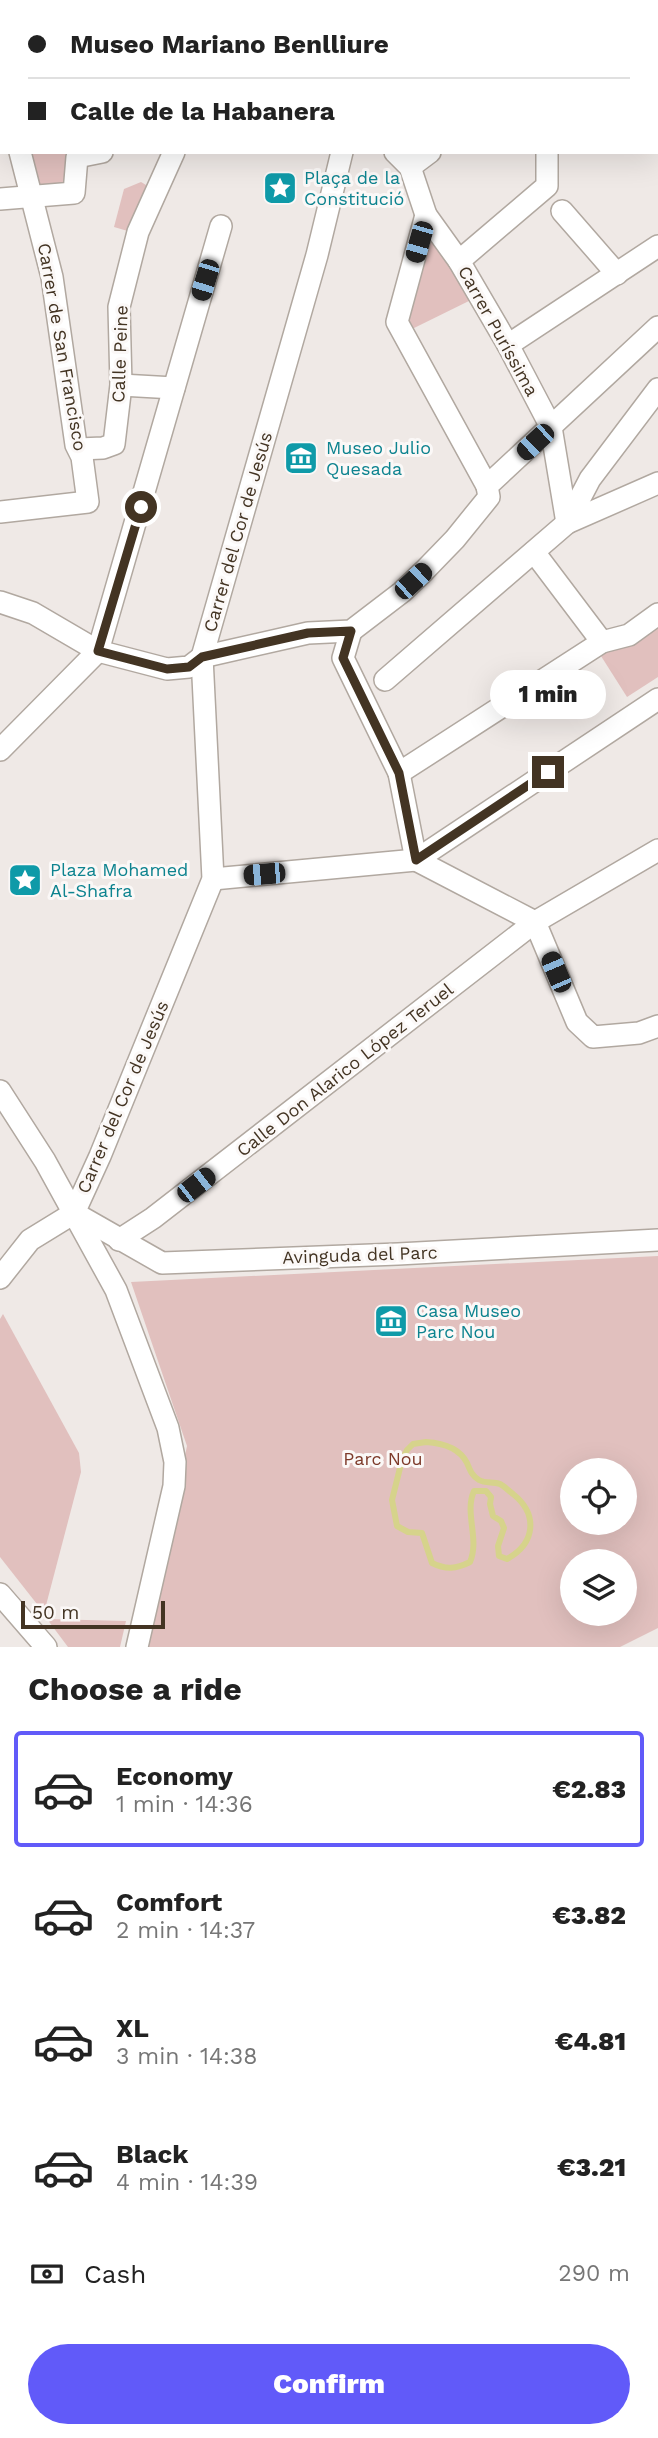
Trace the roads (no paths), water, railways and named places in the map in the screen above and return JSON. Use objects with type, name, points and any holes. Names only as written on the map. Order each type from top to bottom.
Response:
[{"type":"street","name":"Carrer de San Francisco","points":[[0,512],[88,502],[82,457],[76,445],[51,277],[20,154]]},
{"type":"street","points":[[0,199],[74,193],[77,157],[92,154]]},
{"type":"street","name":"Calle Peine","points":[[79,449],[103,448],[114,444],[121,385],[119,307],[138,232],[173,154]]},
{"type":"street","name":"Carrer del Cor de Jesús","points":[[0,1278],[30,1240],[74,1213],[100,1156],[213,879],[202,657],[317,255],[342,154]]},
{"type":"street","points":[[402,160],[423,154]]},
{"type":"street","points":[[458,261],[547,186],[547,154]]},
{"type":"street","name":"Carrer Puríssima","points":[[402,160],[426,215],[458,261],[508,345],[551,428],[567,523]]},
{"type":"street","points":[[562,211],[617,274]]},
{"type":"street","points":[[0,602],[33,613],[98,651],[167,669],[189,667],[202,657],[308,633],[351,631],[402,592],[455,539],[489,497],[487,486],[397,322],[426,215]]},
{"type":"street","points":[[0,750],[98,651],[221,226]]},
{"type":"street","points":[[508,345],[658,246]]},
{"type":"street","points":[[487,486],[658,327]]},
{"type":"street","points":[[121,385],[174,388]]},
{"type":"street","points":[[567,523],[590,479],[658,389]]},
{"type":"street","points":[[385,680],[567,523],[658,483]]},
{"type":"street","points":[[534,552],[602,642]]},
{"type":"street","points":[[399,773],[602,642],[629,635],[658,614]]},
{"type":"street","points":[[351,631],[343,658],[399,773],[416,860]]},
{"type":"street","points":[[213,879],[416,860],[658,699]]},
{"type":"street","name":"Calle Don Alarico López Teruel","points":[[119,1240],[153,1218],[536,922],[655,854]]},
{"type":"street","points":[[416,860],[536,922],[577,1022],[593,1037],[639,1032],[658,1026]]},
{"type":"street","points":[[0,1091],[74,1213],[116,1290],[168,1428],[175,1462],[174,1486],[137,1647]]},
{"type":"street","name":"Avinguda del Parc","points":[[74,1213],[162,1264],[658,1240]]},
{"type":"street","points":[[0,1594],[46,1647]]},
{"type":"waterway","points":[[426,1442],[455,1450],[464,1458],[471,1473],[477,1478],[484,1482],[500,1484],[521,1502],[527,1510],[530,1528],[524,1545],[517,1552],[507,1559],[499,1556],[498,1546],[504,1528],[501,1521],[493,1516],[491,1497],[486,1491],[474,1491],[471,1499],[473,1553],[470,1562],[465,1564],[446,1568],[432,1563],[422,1533],[408,1532],[397,1526],[392,1500],[402,1460],[413,1444],[426,1442]]},
{"type":"place","name":"Plaça de la Constitució","points":[[280,188]]},
{"type":"place","name":"Museo Julio Quesada","points":[[301,458]]},
{"type":"place","name":"Plaza Mohamed Al-Shafra","points":[[25,880]]},
{"type":"place","name":"Casa Museo Parc Nou","points":[[391,1321]]},
{"type":"park label","name":"Parc Nou","points":[[383,1459]]}]
